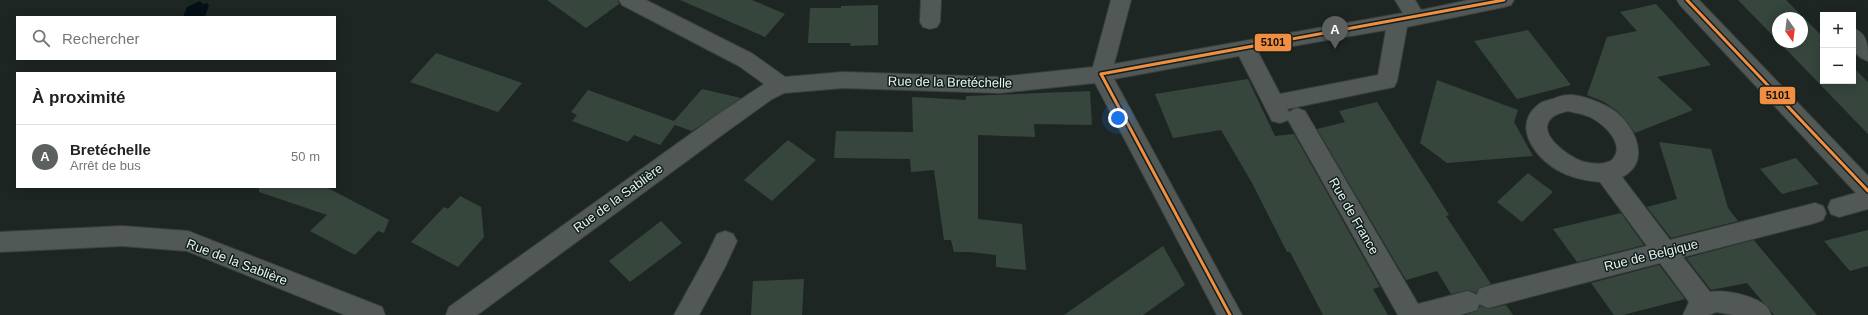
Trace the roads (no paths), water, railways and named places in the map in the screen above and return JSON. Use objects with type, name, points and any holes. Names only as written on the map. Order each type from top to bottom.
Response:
[{"type":"street","points":[[629,0],[746,60],[781,85]]},
{"type":"street","points":[[930,22],[931,0]]},
{"type":"street","points":[[1120,0],[1101,74],[1230,315]]},
{"type":"street","points":[[1284,112],[1388,82],[1407,20],[1405,0]]},
{"type":"street","name":"Rue de la Bretéchelle","points":[[781,85],[843,80],[1000,85],[1101,74],[1245,47],[1407,20],[1504,0]]},
{"type":"street","points":[[1687,0],[1868,192]]},
{"type":"street","points":[[1856,25],[1868,26]]},
{"type":"street","points":[[1856,42],[1868,53]]},
{"type":"street","name":"Rue de France","points":[[1245,47],[1411,315]]},
{"type":"street","name":"Rue de la Sablière","points":[[458,315],[725,121],[765,93],[781,85]]},
{"type":"street","points":[[1606,173],[1665,251],[1699,310],[1718,301],[1734,303],[1759,315]]},
{"type":"street","points":[[1839,207],[1868,199]]},
{"type":"street","name":"Rue de Belgique","points":[[1419,315],[1815,213]]},
{"type":"street","name":"Rue de la Sablière","points":[[0,242],[122,236],[188,241],[373,315]]},
{"type":"street","points":[[686,315],[717,260],[725,240]]},
{"type":"place","name":"Bretéchelle","points":[[1335,49]]}]
